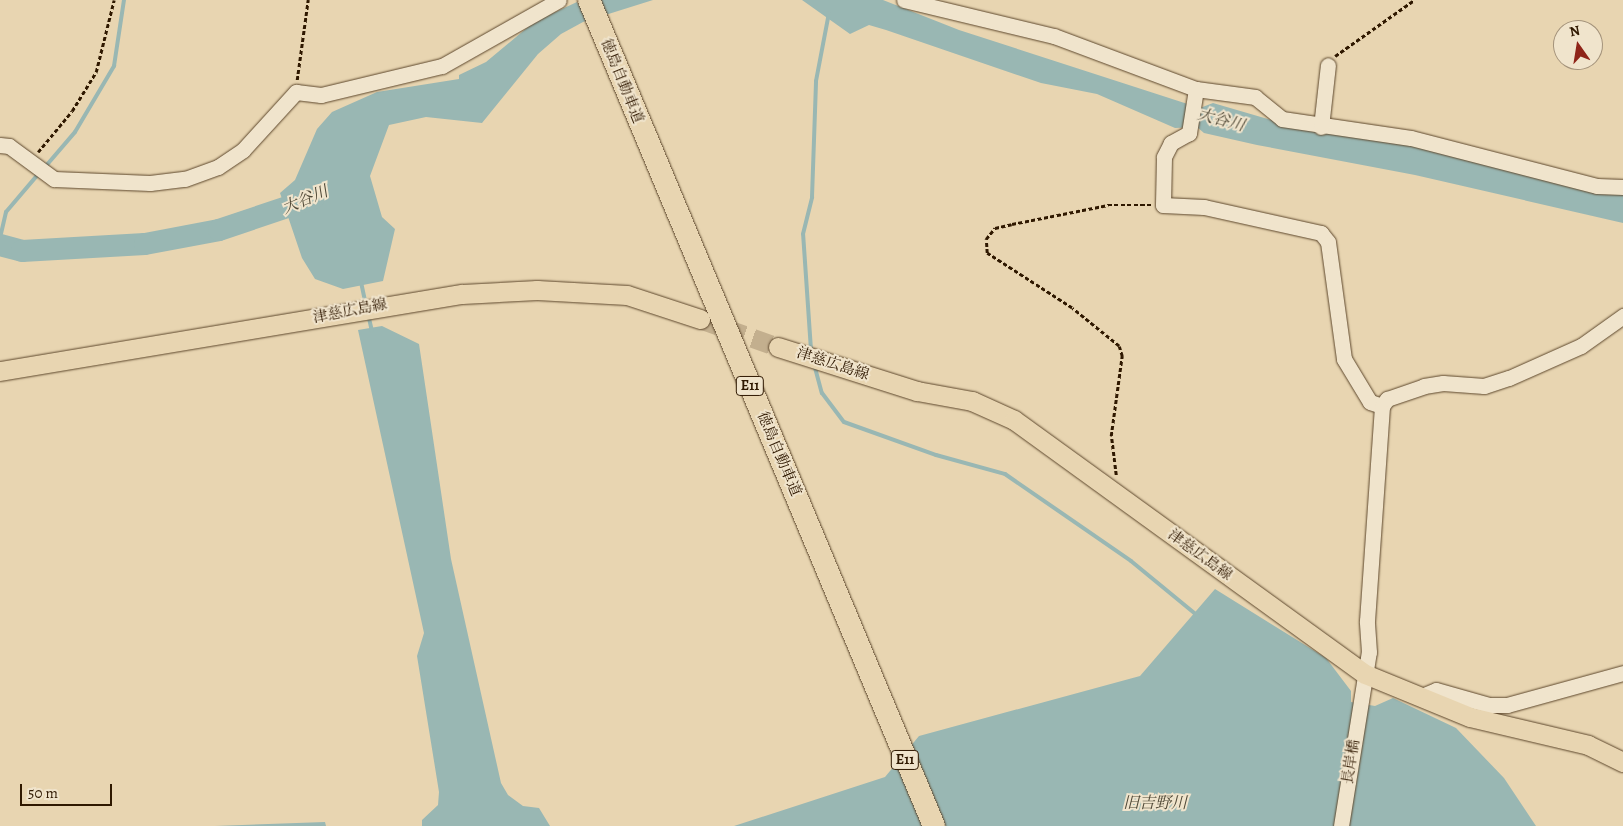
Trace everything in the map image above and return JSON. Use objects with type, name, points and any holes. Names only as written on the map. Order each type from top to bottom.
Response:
[{"type":"highway","name":"徳島自動車道","points":[[589,0],[620,79],[877,695],[934,826]]},
{"type":"main road","name":"津慈広島線","points":[[0,371],[400,302],[537,290],[627,295],[700,319]]},
{"type":"main road","name":"津慈広島線","points":[[778,347],[917,391],[972,401],[1014,420],[1365,674],[1470,717],[1588,745],[1623,762]]},
{"type":"street","points":[[0,145],[33,162],[50,176],[150,184],[184,179],[218,167],[243,150],[296,92],[321,95],[442,66],[559,0]]},
{"type":"street","points":[[904,0],[1054,36],[1195,95],[1255,97],[1282,119],[1322,127],[1411,138],[1597,186],[1623,187]]},
{"type":"street","points":[[1322,127],[1328,65]]},
{"type":"street","points":[[1195,95],[1189,133],[1171,144],[1164,157],[1163,205],[1204,207],[1320,233],[1328,242],[1344,359],[1370,402],[1382,406],[1387,399],[1424,386],[1443,382],[1484,386],[1509,378],[1580,346],[1623,316]]},
{"type":"street","name":"長岸橋","points":[[1341,826],[1365,674],[1382,406]]},
{"type":"street","points":[[1422,696],[1436,690],[1489,705],[1507,705],[1623,673]]},
{"type":"path","points":[[296,92],[308,0]]},
{"type":"path","points":[[1328,65],[1350,44],[1414,0]]},
{"type":"path","points":[[33,162],[72,111],[96,72],[113,2]]},
{"type":"path","points":[[1120,496],[1111,436],[1122,356],[1119,346],[1072,308],[987,253],[986,239],[995,228],[1089,209],[1163,205]]},
{"type":"water","points":[[601,0],[653,0],[583,22],[561,34],[538,54],[482,123],[426,117],[389,125],[370,176],[382,217],[395,229],[383,281],[343,289],[315,279],[302,258],[280,193],[295,180],[317,129],[332,112],[377,92],[459,79],[459,75],[486,62],[534,22],[577,2],[579,6]]},
{"type":"water","points":[[802,0],[883,0],[959,30],[1200,108],[1213,103],[1299,128],[1404,144],[1623,192],[1623,223],[1415,175],[1257,145],[1204,133],[1197,127],[1175,128],[1097,94],[1041,83],[869,25],[850,34]]},
{"type":"water","points":[[382,326],[419,344],[451,559],[501,783],[508,795],[523,806],[539,808],[550,826],[422,826],[422,820],[438,805],[439,792],[417,656],[424,633],[358,330]]},
{"type":"water","name":"旧吉野川","points":[[1215,589],[1326,658],[1351,691],[1351,702],[1375,706],[1393,698],[1456,728],[1504,778],[1536,826],[734,826],[885,777],[919,736],[1140,676]]},
{"type":"water","points":[[325,822],[326,826],[215,826]]},
{"type":"waterway","points":[[45,167],[75,132],[114,66],[124,0]]},
{"type":"waterway","points":[[811,350],[803,234],[812,197],[816,81],[829,13]]},
{"type":"waterway","points":[[0,238],[6,212],[40,172]]},
{"type":"waterway","name":"大谷川","points":[[0,245],[22,251],[145,244],[219,230],[314,198]]},
{"type":"waterway","points":[[361,282],[366,305]]},
{"type":"waterway","points":[[368,314],[372,331]]},
{"type":"waterway","points":[[814,364],[822,393],[844,422],[936,455],[1005,474],[1131,561],[1198,616]]},
{"type":"tunnel","points":[[700,319],[778,347]]}]
